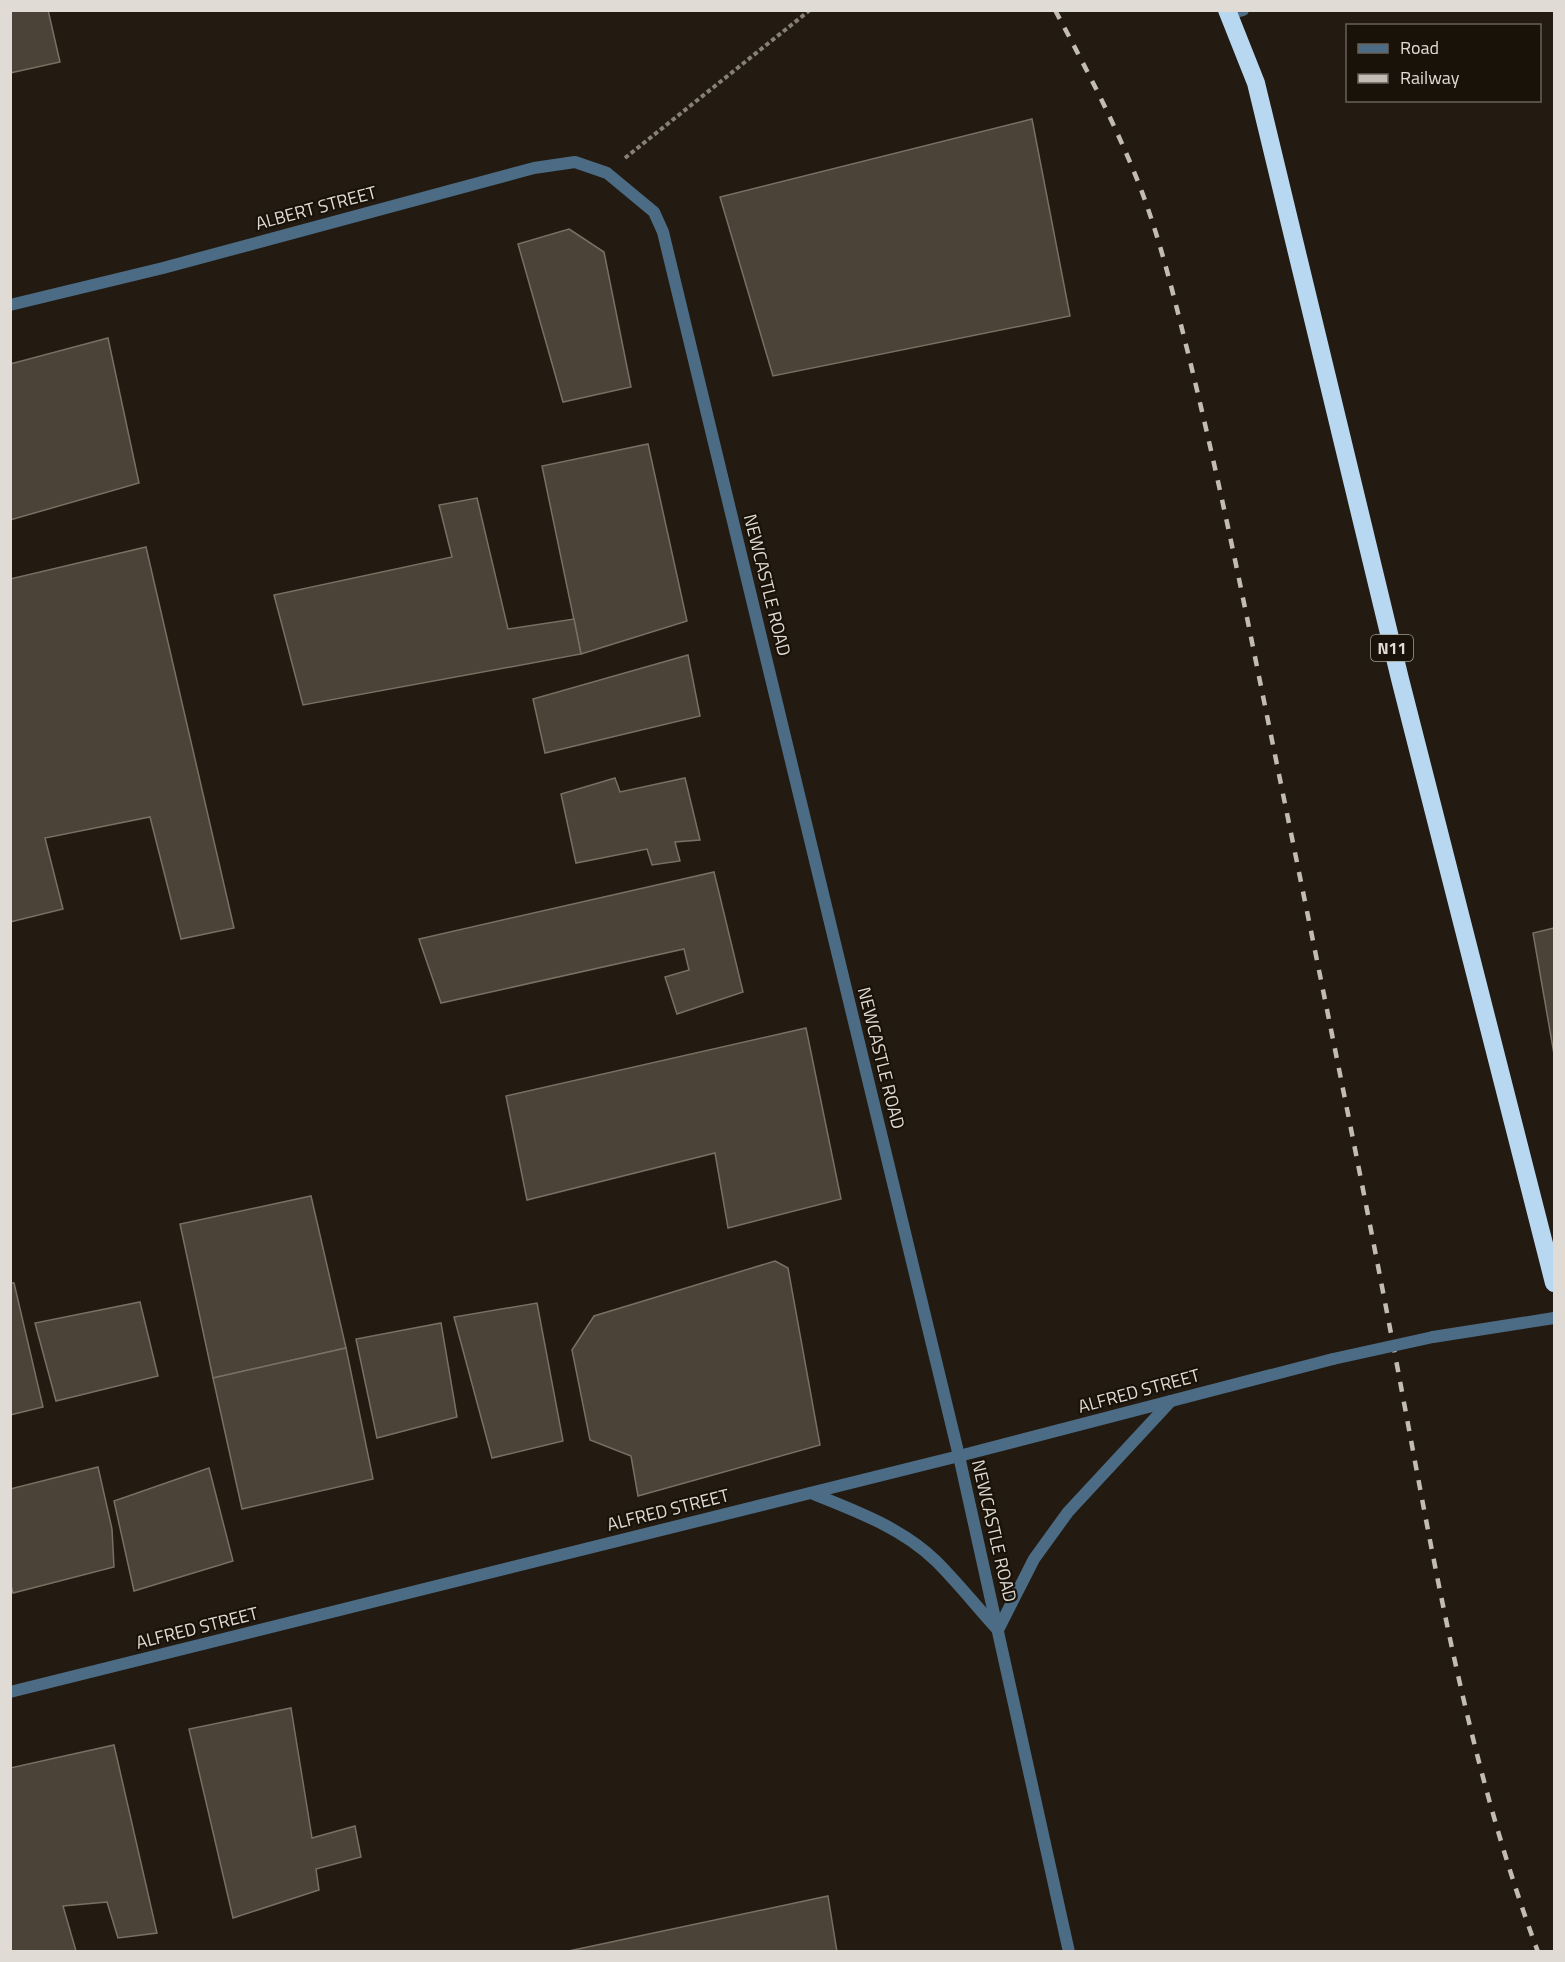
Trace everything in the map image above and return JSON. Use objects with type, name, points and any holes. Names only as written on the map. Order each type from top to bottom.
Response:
[{"type":"highway","name":"N11","points":[[1233,12],[1256,83],[1400,679],[1554,1282]]},
{"type":"street","name":"ALBERT STREET","points":[[10,305],[163,268],[534,168],[575,162],[607,173],[626,188]]},
{"type":"street","name":"NEWCASTLE ROAD","points":[[626,188],[654,212],[663,232],[959,1456],[1069,1952]]},
{"type":"street","name":"ALFRED STREET","points":[[10,1692],[959,1456],[1333,1359],[1433,1337],[1554,1318]]},
{"type":"street","points":[[811,1493],[869,1516],[916,1546],[935,1560],[998,1630],[1034,1559],[1068,1512],[1171,1401]]},
{"type":"path","points":[[607,173],[810,10]]},
{"type":"building","points":[[10,10],[48,10],[60,62],[10,73]]},
{"type":"building","points":[[1032,119],[1070,316],[773,376],[720,197]]},
{"type":"building","points":[[569,229],[604,252],[631,387],[563,402],[518,244]]},
{"type":"building","points":[[108,338],[139,483],[10,520],[10,364]]},
{"type":"building","points":[[648,444],[687,621],[581,654],[542,466]]},
{"type":"building","points":[[477,498],[508,629],[574,619],[581,654],[303,705],[274,595],[452,557],[439,505]]},
{"type":"building","points":[[146,547],[234,928],[181,939],[150,817],[45,838],[63,909],[10,922],[10,579]]},
{"type":"building","points":[[688,655],[700,716],[545,753],[533,699]]},
{"type":"building","points":[[615,778],[620,792],[685,778],[700,840],[675,842],[680,861],[652,865],[647,849],[576,863],[561,794]]},
{"type":"building","points":[[714,872],[743,992],[677,1014],[665,977],[689,970],[684,949],[441,1003],[419,939]]},
{"type":"building","points":[[1554,928],[1554,1054],[1533,933]]},
{"type":"building","points":[[806,1028],[841,1199],[728,1228],[715,1153],[527,1200],[506,1096]]},
{"type":"building","points":[[311,1196],[346,1348],[213,1378],[180,1224]]},
{"type":"building","points":[[775,1261],[788,1268],[820,1445],[638,1496],[631,1456],[590,1440],[572,1350],[594,1316]]},
{"type":"building","points":[[10,1283],[14,1283],[43,1407],[10,1415]]},
{"type":"building","points":[[140,1302],[158,1376],[56,1401],[35,1323]]},
{"type":"building","points":[[537,1303],[563,1441],[492,1458],[454,1317]]},
{"type":"building","points":[[441,1323],[457,1417],[377,1438],[356,1339]]},
{"type":"building","points":[[346,1348],[373,1479],[242,1509],[213,1378]]},
{"type":"building","points":[[98,1467],[112,1529],[114,1567],[13,1593],[10,1582],[10,1489]]},
{"type":"building","points":[[209,1468],[233,1561],[134,1591],[114,1501]]},
{"type":"building","points":[[291,1708],[312,1838],[355,1826],[361,1857],[316,1869],[319,1890],[233,1918],[189,1729]]},
{"type":"building","points":[[114,1745],[157,1933],[118,1938],[107,1902],[63,1906],[76,1951],[10,1952],[10,1768]]},
{"type":"building","points":[[828,1896],[837,1952],[564,1952]]},
{"type":"railway","points":[[1055,10],[1112,123],[1142,192],[1162,253],[1189,357],[1231,541],[1307,912],[1453,1651],[1490,1803],[1512,1878],[1538,1952]]}]
